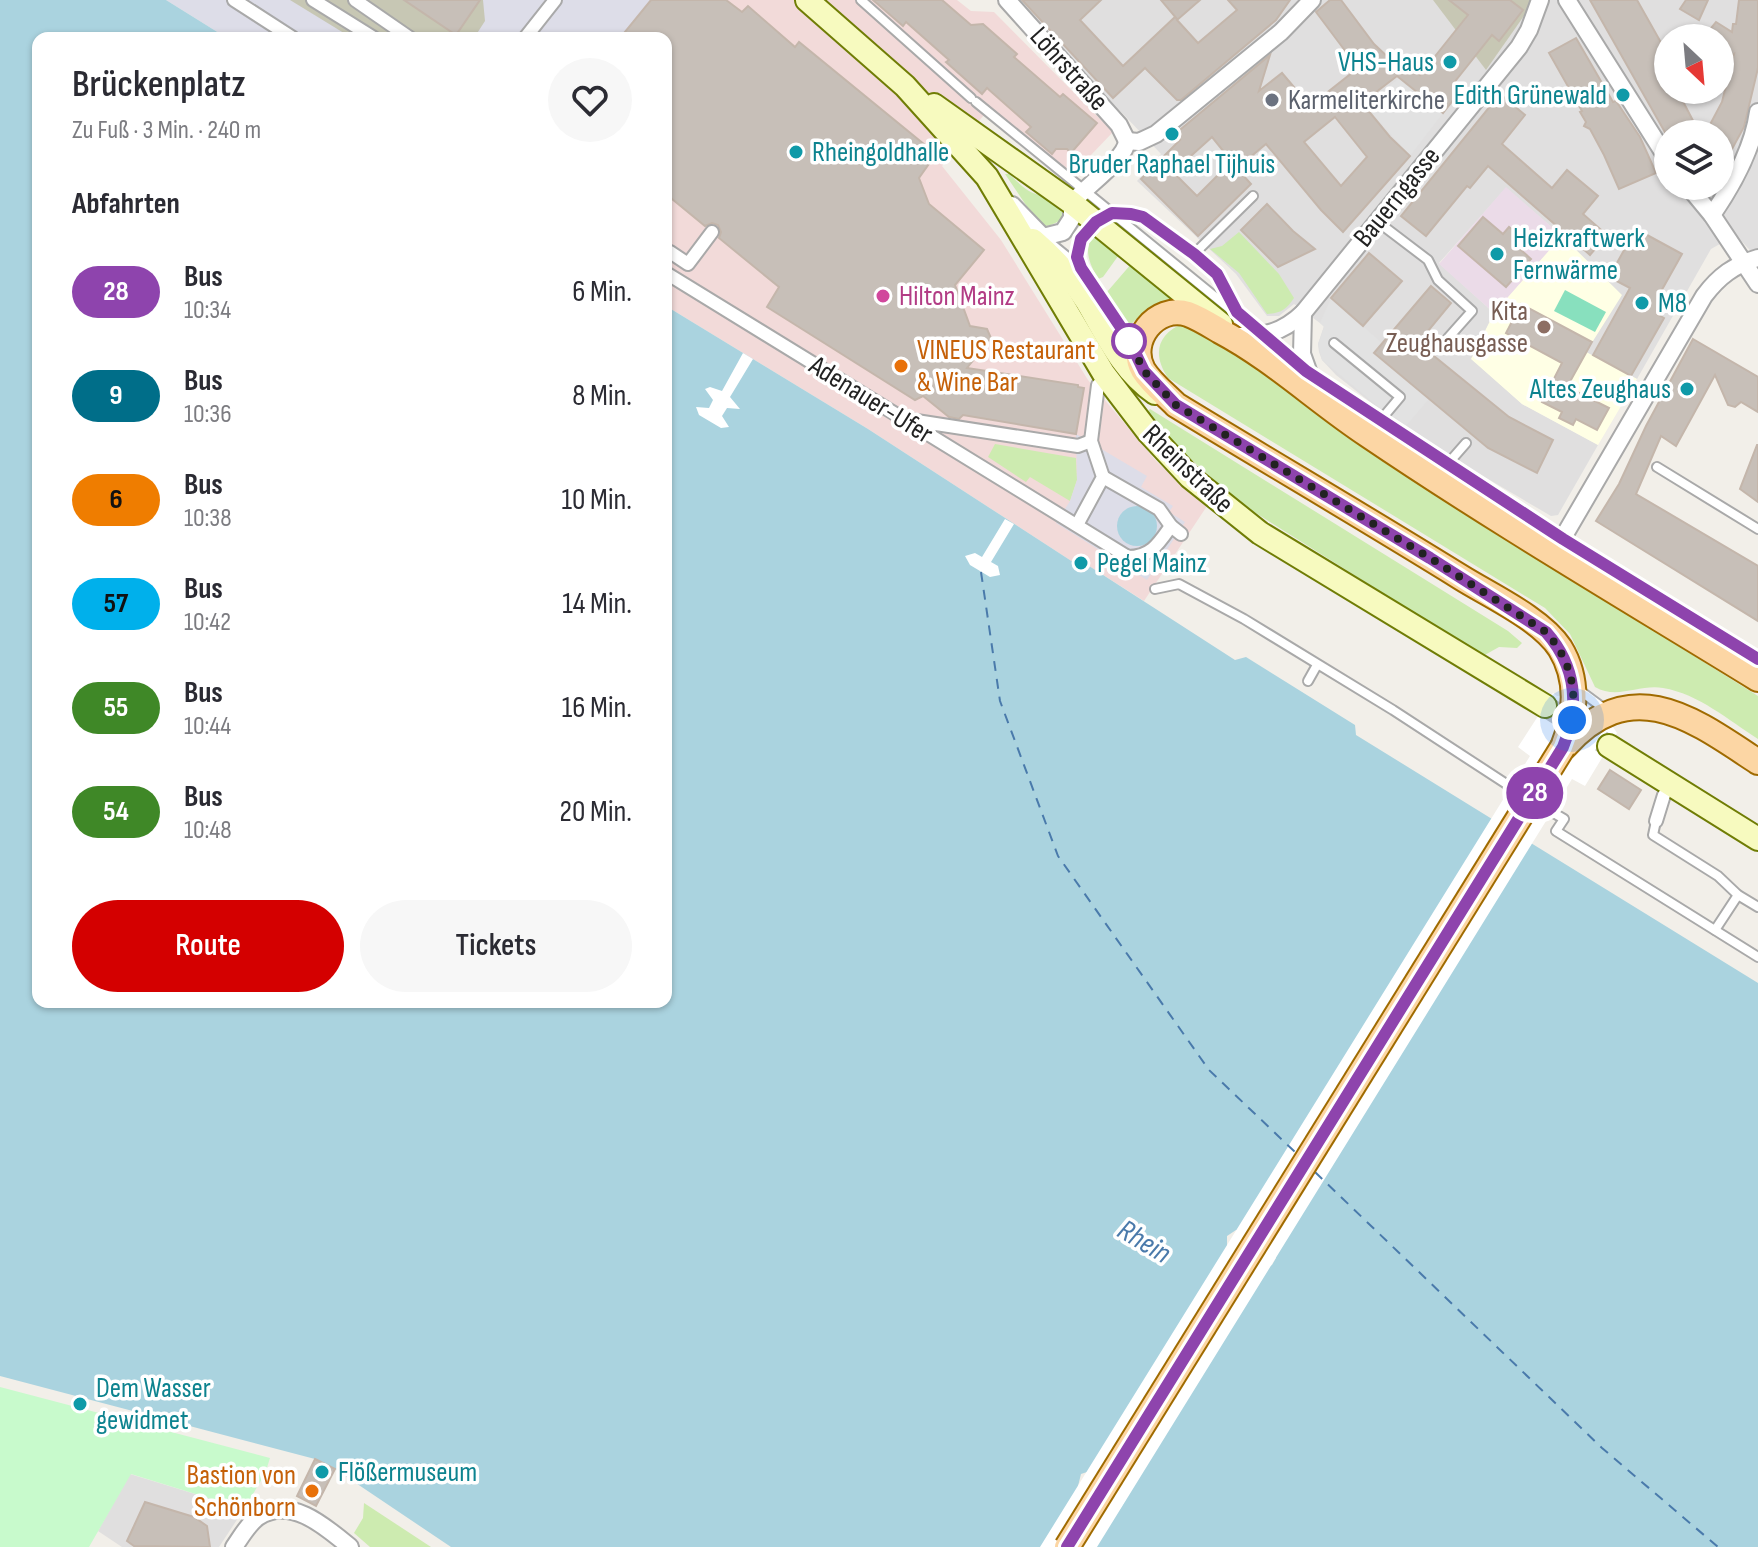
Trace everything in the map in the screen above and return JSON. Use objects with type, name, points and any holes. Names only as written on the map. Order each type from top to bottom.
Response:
[{"type":"main road","name":"Rheinstraße","points":[[807,0],[905,86],[987,177],[1104,374],[1149,433],[1190,477],[1260,533],[1545,706]]},
{"type":"main road","name":"Rheinstraße","points":[[905,86],[1077,197],[1320,400],[1375,428],[1758,679]]},
{"type":"main road","points":[[1020,229],[1055,259],[1131,373],[1147,388],[1176,405]]},
{"type":"main road","name":"Rheinstraße","points":[[1247,338],[1190,315],[1174,313],[1158,318],[1145,329],[1139,345],[1140,362],[1149,378],[1176,405],[1546,632],[1558,646],[1573,685],[1572,720],[1563,747]]},
{"type":"main road","points":[[1067,1547],[1563,747],[1584,727],[1610,713],[1641,707],[1671,711],[1702,725],[1758,762]]},
{"type":"main road","points":[[1609,746],[1758,839]]},
{"type":"street","points":[[234,0],[284,32]]},
{"type":"street","points":[[313,0],[364,32]]},
{"type":"street","points":[[355,0],[401,32]]},
{"type":"street","points":[[530,32],[555,0]]},
{"type":"street","name":"Löhrstraße","points":[[1007,0],[1119,125],[1127,141]]},
{"type":"street","points":[[1043,237],[1057,235],[1067,229],[1077,197],[1121,155],[1127,141],[1139,142],[1156,134],[1281,32],[1312,0]]},
{"type":"street","name":"Bauerngasse","points":[[1247,338],[1279,331],[1303,313],[1519,47],[1540,0]]},
{"type":"street","points":[[1567,0],[1654,138]]},
{"type":"street","points":[[1712,215],[1737,171],[1758,112]]},
{"type":"street","name":"Rheinstraße","points":[[987,177],[1043,237]]},
{"type":"street","points":[[1700,200],[1751,260],[1758,284]]},
{"type":"street","name":"Adenauer-Ufer","points":[[672,254],[688,264],[712,232]]},
{"type":"street","points":[[1558,546],[1704,296],[1722,275],[1751,260]]},
{"type":"street","name":"Adenauer-Ufer","points":[[672,274],[1128,557],[1138,557],[1152,551],[1176,530],[1159,509],[1103,477]]},
{"type":"street","points":[[1303,313],[1301,340],[1306,371],[1320,400]]},
{"type":"street","points":[[1077,525],[1103,477],[1091,441],[1098,385]]},
{"type":"street","points":[[903,419],[1078,446],[1091,441]]},
{"type":"street","points":[[1656,821],[1664,795]]},
{"type":"street","points":[[234,1547],[260,1515],[277,1510],[289,1510],[309,1517],[350,1547]]},
{"type":"lane","name":"Rheinstraße","points":[[861,0],[1077,197]]},
{"type":"lane","points":[[1194,254],[1253,196]]},
{"type":"lane","name":"Rheinstraße","points":[[1104,218],[1131,214],[1143,217],[1194,254],[1217,274],[1247,338],[1306,371],[1375,428]]},
{"type":"lane","name":"Rheinstraße","points":[[1104,218],[1237,312]]},
{"type":"lane","points":[[1081,268],[1078,245],[1086,231],[1104,218]]},
{"type":"lane","points":[[1377,221],[1428,260],[1438,280],[1472,311],[1448,338]]},
{"type":"lane","name":"Rheinstraße","points":[[1043,237],[1081,268],[1128,338],[1140,362]]},
{"type":"lane","points":[[1334,343],[1400,397],[1375,428]]},
{"type":"lane","points":[[1441,472],[1466,443]]},
{"type":"lane","points":[[1657,467],[1758,529]]},
{"type":"lane","points":[[1558,546],[1758,659]]},
{"type":"lane","points":[[1155,589],[1179,584],[1244,619],[1511,787]]},
{"type":"lane","points":[[1308,681],[1317,665]]},
{"type":"lane","points":[[1573,685],[1610,713]]},
{"type":"lane","points":[[1552,812],[1564,819],[1556,831],[1758,957]]},
{"type":"lane","points":[[1656,821],[1653,835],[1718,876],[1738,895],[1758,907]]},
{"type":"lane","points":[[1715,930],[1738,895]]},
{"type":"shaded area","points":[[166,0],[290,0],[342,32],[217,32]]},
{"type":"shaded area","points":[[229,0],[957,0],[971,11],[994,12],[1113,132],[1069,178],[988,110],[942,166],[1001,240],[1088,380],[1157,462],[1207,506],[1144,601],[1086,564],[1083,568],[1076,564],[868,429],[672,310],[672,32],[227,32]]},
{"type":"shaded area","points":[[244,0],[486,0],[489,21],[481,32],[295,32]]},
{"type":"shaded area","points":[[483,0],[651,0],[625,32],[478,32],[485,21]]},
{"type":"shaded area","points":[[1015,0],[1758,0],[1758,259],[1736,235],[1711,249],[1637,379],[1586,352],[1592,342],[1562,236],[1506,188],[1439,263],[1494,313],[1472,359],[1522,404],[1598,445],[1558,515],[1551,516],[1408,432],[1336,375],[1319,352],[1318,344],[1324,326],[1294,304],[1279,316],[1267,316],[1236,274],[1137,181],[1161,154]]},
{"type":"shaded area","points":[[1433,0],[1531,0],[1531,6],[1486,70]]},
{"type":"shaded area","points":[[1399,78],[1443,113],[1410,156],[1365,106]]},
{"type":"shaded area","points":[[1506,187],[1562,236],[1494,313],[1439,264]]},
{"type":"shaded area","name":"Kita Zeughausgasse","points":[[1562,236],[1622,295],[1586,352],[1637,379],[1598,445],[1522,404],[1471,359],[1494,313]]},
{"type":"shaded area","points":[[1331,298],[1382,343],[1374,354],[1429,399],[1406,426],[1395,417],[1393,419],[1322,360],[1318,344],[1324,327],[1320,323]]},
{"type":"shaded area","points":[[1076,434],[1147,476],[1141,487],[1173,506],[1169,512],[1185,522],[1147,580],[1056,523],[1070,501],[1077,480]]},
{"type":"shaded area","points":[[130,1474],[244,1509],[219,1547],[122,1547],[98,1531]]},
{"type":"green space","points":[[1005,174],[1032,193],[1058,201],[1063,208],[1062,217],[1055,223],[1040,226]]},
{"type":"green space","points":[[1098,231],[1121,252],[1103,277],[1098,279],[1088,248]]},
{"type":"green space","points":[[1239,232],[1279,274],[1294,298],[1283,310],[1267,314],[1239,273],[1210,249],[1222,246]]},
{"type":"green space","points":[[1132,263],[1178,297],[1150,307],[1127,324],[1107,292]]},
{"type":"green space","points":[[1565,290],[1606,312],[1595,332],[1554,311]]},
{"type":"green space","points":[[1184,323],[1200,328],[1382,460],[1758,696],[1758,739],[1713,709],[1676,691],[1654,687],[1612,692],[1595,687],[1570,634],[1545,608],[1168,378],[1160,361],[1160,346],[1168,333]]},
{"type":"green space","points":[[1150,409],[1508,631],[1522,643],[1517,648],[1499,647],[1483,656],[1240,503],[1183,452],[1146,413]]},
{"type":"green space","points":[[995,444],[1076,458],[1077,480],[1070,501],[1030,477],[1026,482],[988,457]]},
{"type":"green space","points":[[0,1387],[270,1458],[265,1474],[244,1509],[131,1474],[89,1547],[0,1547]]},
{"type":"green space","points":[[364,1503],[431,1547],[370,1547],[354,1533],[363,1518]]},
{"type":"water","name":"Rhein","points":[[0,0],[166,0],[217,32],[32,32],[32,1008],[672,1008],[672,310],[868,429],[1076,564],[1083,568],[1086,564],[1235,660],[1246,657],[1355,725],[1356,735],[1758,983],[1758,1547],[451,1547],[335,1469],[315,1459],[0,1376]],"holes":[[[1236,1230],[1275,1253],[1272,1265],[1266,1268],[1227,1245],[1227,1236]],[[1087,1472],[1126,1499],[1120,1509],[1078,1486],[1081,1474]]]},
{"type":"water","points":[[1137,506],[1151,512],[1157,526],[1151,540],[1137,546],[1123,540],[1117,526],[1123,512]]},
{"type":"pier","points":[[743,353],[753,359],[730,397],[740,409],[727,408],[722,416],[729,427],[721,428],[699,415],[696,407],[709,408],[713,400],[705,389],[710,387],[722,391]]},
{"type":"pier","points":[[1005,519],[1014,524],[991,562],[998,566],[1000,575],[990,577],[970,565],[965,556],[975,553],[982,557]]},
{"type":"pier","points":[[1553,693],[1557,696],[1574,695],[1605,715],[1617,733],[1585,786],[1572,779],[1097,1547],[1040,1547],[1530,756],[1518,747]]},
{"type":"building","points":[[404,0],[480,0],[458,32],[452,32]]},
{"type":"building","name":"Rheingoldhalle","points":[[651,0],[726,0],[742,12],[748,6],[795,47],[799,42],[936,154],[919,178],[929,204],[984,250],[955,285],[970,326],[987,329],[991,338],[967,368],[1084,388],[1076,434],[963,415],[959,419],[949,417],[923,396],[915,400],[767,307],[779,287],[719,238],[721,232],[718,225],[712,223],[705,226],[672,199],[672,32],[625,32]]},
{"type":"building","points":[[873,0],[942,0],[971,25],[983,24],[1017,54],[1014,57],[1060,97],[1063,94],[1097,123],[1071,153],[1067,149],[1056,149],[1052,154],[1026,132],[1031,127],[987,88],[982,94],[906,22],[903,26]]},
{"type":"building","points":[[1022,0],[1101,0],[1080,20],[1123,66],[1175,17],[1177,19],[1161,0],[1200,0],[1177,20],[1198,43],[1237,10],[1228,0],[1290,0],[1276,20],[1181,100],[1177,100],[1145,68],[1113,98]]},
{"type":"building","points":[[1330,0],[1341,0],[1374,44],[1392,61],[1396,55],[1420,75],[1468,15],[1449,0],[1510,0],[1523,10],[1499,41],[1492,35],[1453,84],[1461,90],[1443,113],[1397,76],[1362,103],[1410,156],[1343,232],[1266,144],[1237,168],[1212,137],[1173,172],[1197,196],[1231,162],[1251,184],[1198,236],[1141,179],[1180,140],[1175,134],[1270,55],[1259,91],[1282,73],[1310,106],[1358,68],[1316,12]],"holes":[[[1335,117],[1367,157],[1341,186],[1304,142]]]},
{"type":"building","points":[[1590,0],[1637,0],[1654,30],[1654,104],[1684,104],[1693,120],[1658,120]]},
{"type":"building","points":[[1686,0],[1708,0],[1699,20],[1680,9]]},
{"type":"building","points":[[1739,0],[1758,0],[1758,68],[1744,127],[1734,145],[1734,120],[1712,120],[1721,104],[1734,104]]},
{"type":"building","points":[[1576,38],[1613,102],[1616,101],[1640,137],[1654,174],[1619,189],[1590,129],[1584,126],[1586,122],[1582,111],[1549,53]]},
{"type":"building","points":[[1500,94],[1525,115],[1502,144],[1552,188],[1567,170],[1598,196],[1583,214],[1607,235],[1590,255],[1488,166],[1470,188],[1467,186],[1426,236],[1401,216]]},
{"type":"building","points":[[1267,204],[1315,249],[1278,267],[1241,230]]},
{"type":"building","name":"Heizkraftwerk Fernwärme","points":[[1483,217],[1503,234],[1509,227],[1528,243],[1521,250],[1531,259],[1506,287],[1458,246]]},
{"type":"building","points":[[1636,229],[1682,254],[1659,295],[1665,299],[1657,314],[1664,318],[1631,376],[1593,355],[1630,288],[1609,277]]},
{"type":"building","points":[[1369,253],[1402,281],[1363,326],[1331,298]]},
{"type":"building","points":[[1431,286],[1451,303],[1418,343],[1509,417],[1553,440],[1537,473],[1488,448],[1374,353]]},
{"type":"building","points":[[1521,304],[1592,342],[1567,387],[1609,408],[1597,430],[1576,419],[1573,425],[1559,418],[1562,412],[1542,402],[1562,363],[1506,333]]},
{"type":"building","points":[[1693,339],[1758,377],[1758,412],[1741,402],[1735,407],[1728,405],[1715,375],[1676,446],[1661,436],[1636,494],[1758,566],[1758,621],[1596,521],[1619,484]]},
{"type":"building","points":[[1758,445],[1758,502],[1740,489]]},
{"type":"building","points":[[1610,770],[1641,790],[1629,809],[1598,789]]},
{"type":"building","points":[[315,1459],[335,1469],[316,1506],[297,1496]]},
{"type":"building","points":[[145,1502],[194,1517],[207,1526],[210,1547],[134,1546],[127,1541]]},
{"type":"ferry route","points":[[981,572],[1000,701],[1058,856],[1209,1070],[1296,1153]]},
{"type":"ferry route","points":[[1315,1172],[1602,1448],[1718,1547]]},
{"type":"tunnel","points":[[1545,706],[1609,746]]},
{"type":"bus line","name":"28","points":[[1067,1547],[1563,747],[1569,734],[1574,706],[1573,685],[1567,665],[1558,646],[1546,632],[1430,558],[1176,405],[1144,371],[1128,338],[1081,268],[1077,257],[1078,245],[1086,231],[1112,213],[1143,217],[1217,274],[1237,312],[1306,371],[1563,539],[1758,659]]},
{"type":"place","name":"VHS-Haus","points":[[1450,62]]},
{"type":"place","name":"Edith Grünewald","points":[[1623,95]]},
{"type":"place","name":"Karmeliterkirche","points":[[1272,100]]},
{"type":"place","name":"Bruder Raphael Tijhuis","points":[[1172,134]]},
{"type":"place","name":"Rheingoldhalle","points":[[796,152]]},
{"type":"place","name":"Heizkraftwerk Fernwärme","points":[[1497,254]]},
{"type":"place","name":"Hilton Mainz","points":[[883,296]]},
{"type":"place","name":"M8","points":[[1642,303]]},
{"type":"place","name":"Kita Zeughausgasse","points":[[1544,327]]},
{"type":"place","name":"VINEUS Restaurant & Wine Bar","points":[[901,366]]},
{"type":"place","name":"Altes Zeughaus","points":[[1687,389]]},
{"type":"place","name":"Pegel Mainz","points":[[1081,563]]},
{"type":"place","name":"Dem Wasser gewidmet","points":[[80,1404]]},
{"type":"place","name":"Flößermuseum","points":[[322,1472]]},
{"type":"place","name":"Bastion von Schönborn","points":[[312,1491]]},
{"type":"route","points":[[1129,341],[1128,338],[1149,378],[1176,405],[1430,558],[1546,632],[1558,646],[1571,675],[1574,695],[1572,720]]}]
